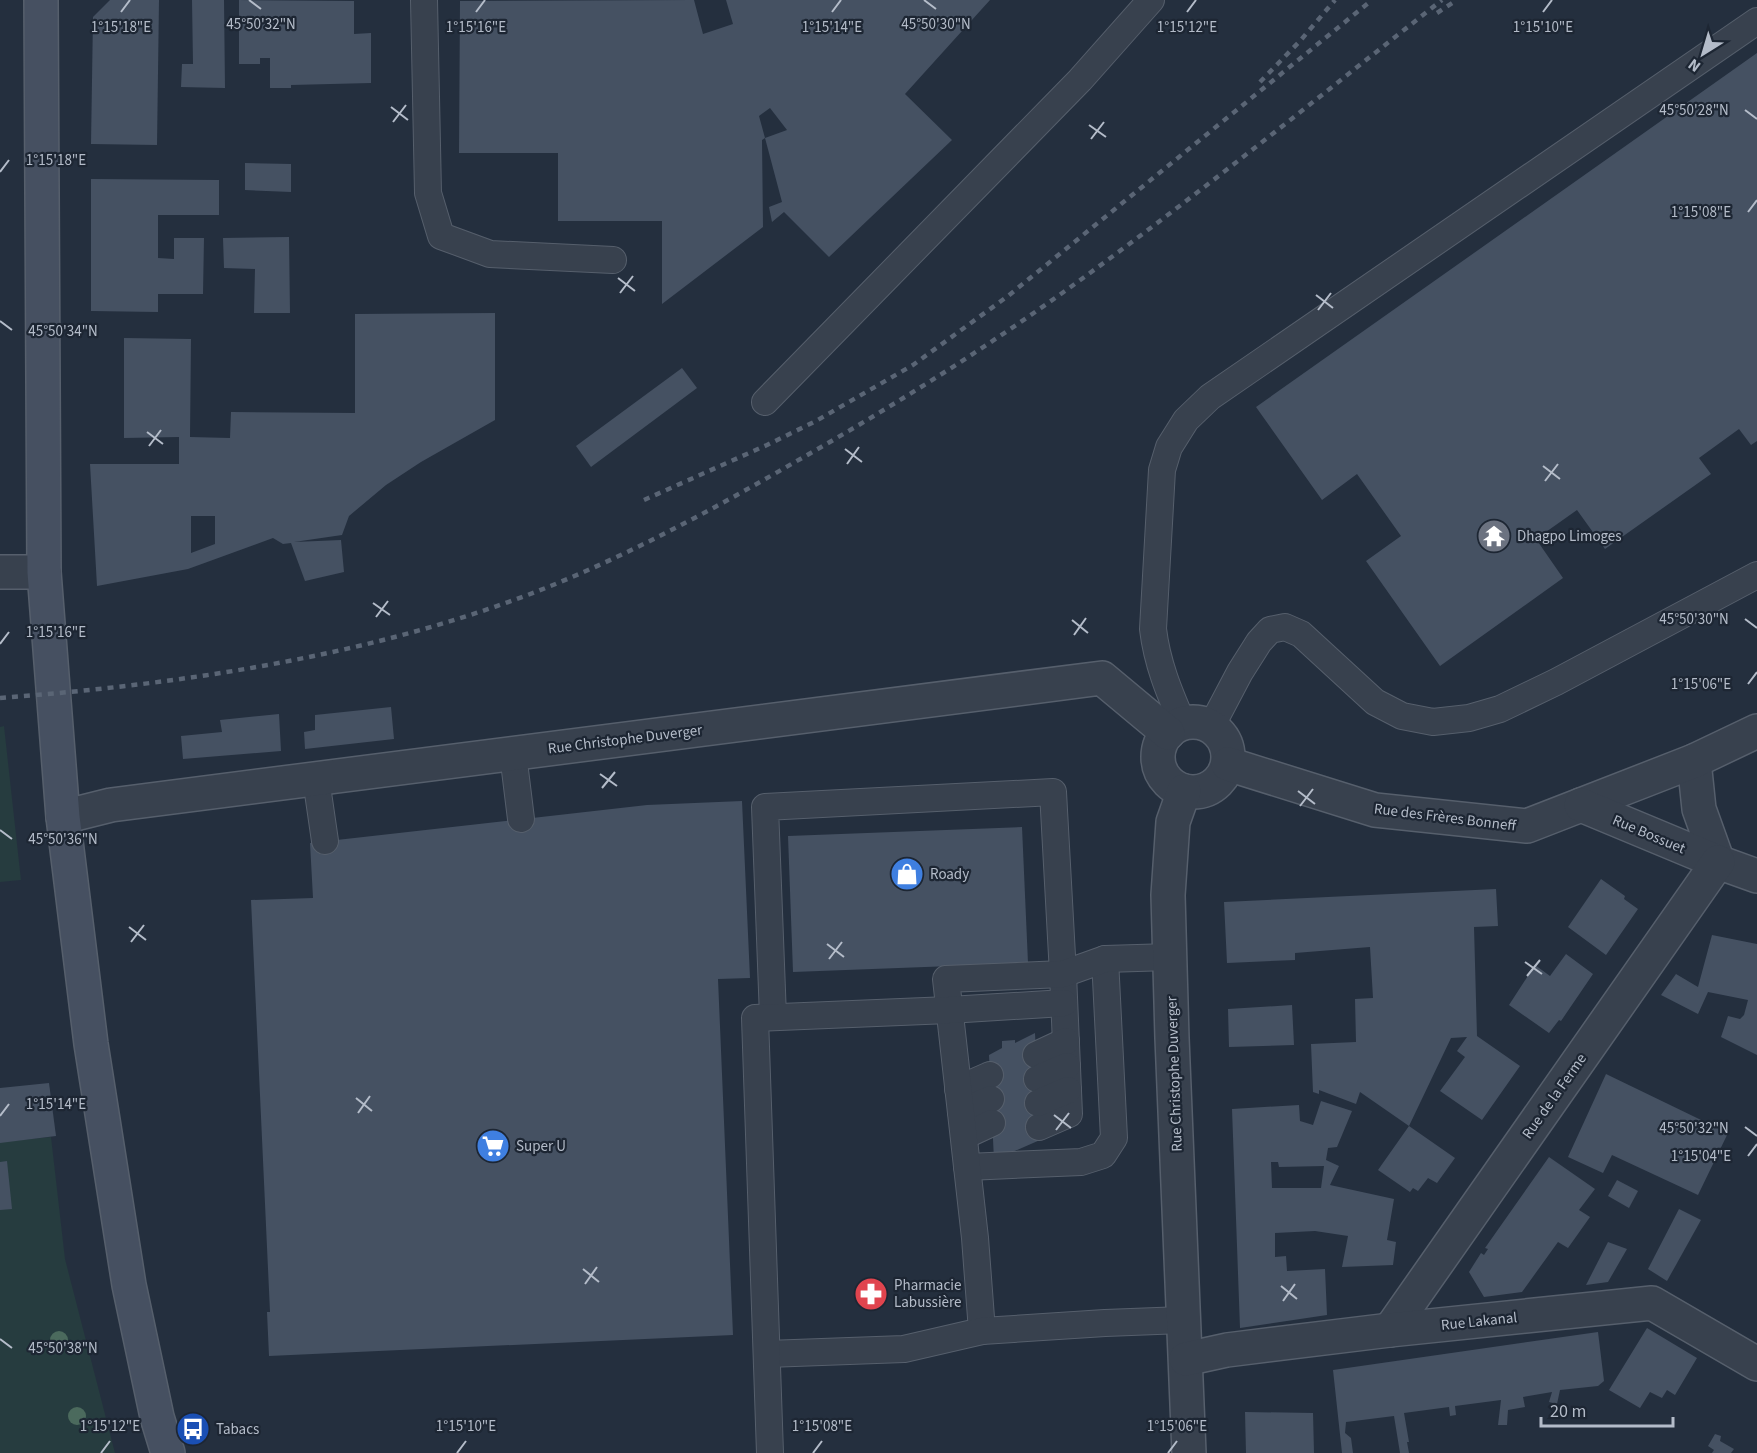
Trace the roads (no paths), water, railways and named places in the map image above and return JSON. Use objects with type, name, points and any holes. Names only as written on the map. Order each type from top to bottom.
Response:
[{"type":"street","points":[[41,0],[44,572],[63,817],[91,1044],[129,1285],[157,1417],[168,1453]]},
{"type":"street","points":[[0,572],[44,572]]},
{"type":"street","name":"Rue Christophe Duverger","points":[[63,817],[111,805],[1102,678],[1187,728]]},
{"type":"street","points":[[1187,728],[1221,736],[1228,749],[1228,764],[1222,777],[1212,788],[1198,792],[1184,791],[1171,784],[1162,773],[1158,760],[1160,745],[1187,728]]},
{"type":"street","name":"Rue des Frères Bonneff","points":[[1228,764],[1375,810],[1527,826],[1694,761],[1757,731]]},
{"type":"street","name":"Rue Bossuet","points":[[1694,761],[1699,809],[1718,862]]},
{"type":"street","name":"Rue Christophe Duverger","points":[[1184,791],[1173,822],[1168,895],[1190,1453]]},
{"type":"street","name":"Rue Bossuet","points":[[1581,805],[1757,876]]},
{"type":"street","name":"Rue de la Ferme","points":[[1390,1330],[1718,862]]},
{"type":"street","name":"Rue Lakanal","points":[[1186,1359],[1227,1350],[1390,1330],[1652,1303],[1757,1364]]},
{"type":"lane","points":[[424,0],[428,193],[441,236],[490,254],[613,260]]},
{"type":"lane","points":[[765,402],[1080,80],[1150,0]]},
{"type":"lane","points":[[1757,21],[1210,397],[1186,420],[1168,447],[1162,470],[1153,629],[1155,648],[1162,674],[1187,728],[1240,672],[1259,642],[1270,630],[1285,627],[1301,634],[1375,702],[1402,717],[1433,722],[1469,718],[1500,709],[1547,686],[1757,575]]},
{"type":"lane","points":[[513,754],[521,819]]},
{"type":"lane","points":[[316,779],[325,841]]},
{"type":"lane","points":[[772,1017],[765,807],[1053,792],[1067,1066]]},
{"type":"lane","points":[[982,1331],[975,1238],[946,979],[1063,974],[1105,959],[1170,957]]},
{"type":"lane","points":[[963,1133],[1081,1162],[1103,1155],[1114,1138],[1105,959]]},
{"type":"lane","points":[[770,1453],[755,1018],[1064,1003]]},
{"type":"lane","points":[[1067,1066],[1038,1091],[1067,1066]]},
{"type":"lane","points":[[963,1133],[992,1111],[963,1133]]},
{"type":"lane","points":[[767,1354],[904,1348],[982,1331],[1183,1320]]},
{"type":"railway","points":[[1260,82],[1300,41],[1335,0]]},
{"type":"railway","points":[[644,500],[816,421],[913,365],[1008,296],[1372,0]]},
{"type":"railway","points":[[0,698],[137,685],[273,664],[341,650],[407,634],[473,614],[538,591],[637,547],[831,442],[1005,333],[1166,216],[1442,0]]},
{"type":"railway","points":[[1437,13],[1457,0]]},
{"type":"place","name":"Dhagpo Limoges","points":[[1494,536]]},
{"type":"place","name":"Roady","points":[[907,874]]},
{"type":"place","name":"Super U","points":[[493,1146]]},
{"type":"place","name":"Pharmacie Labussière","points":[[871,1294]]},
{"type":"place","name":"Tabacs","points":[[193,1429]]}]
